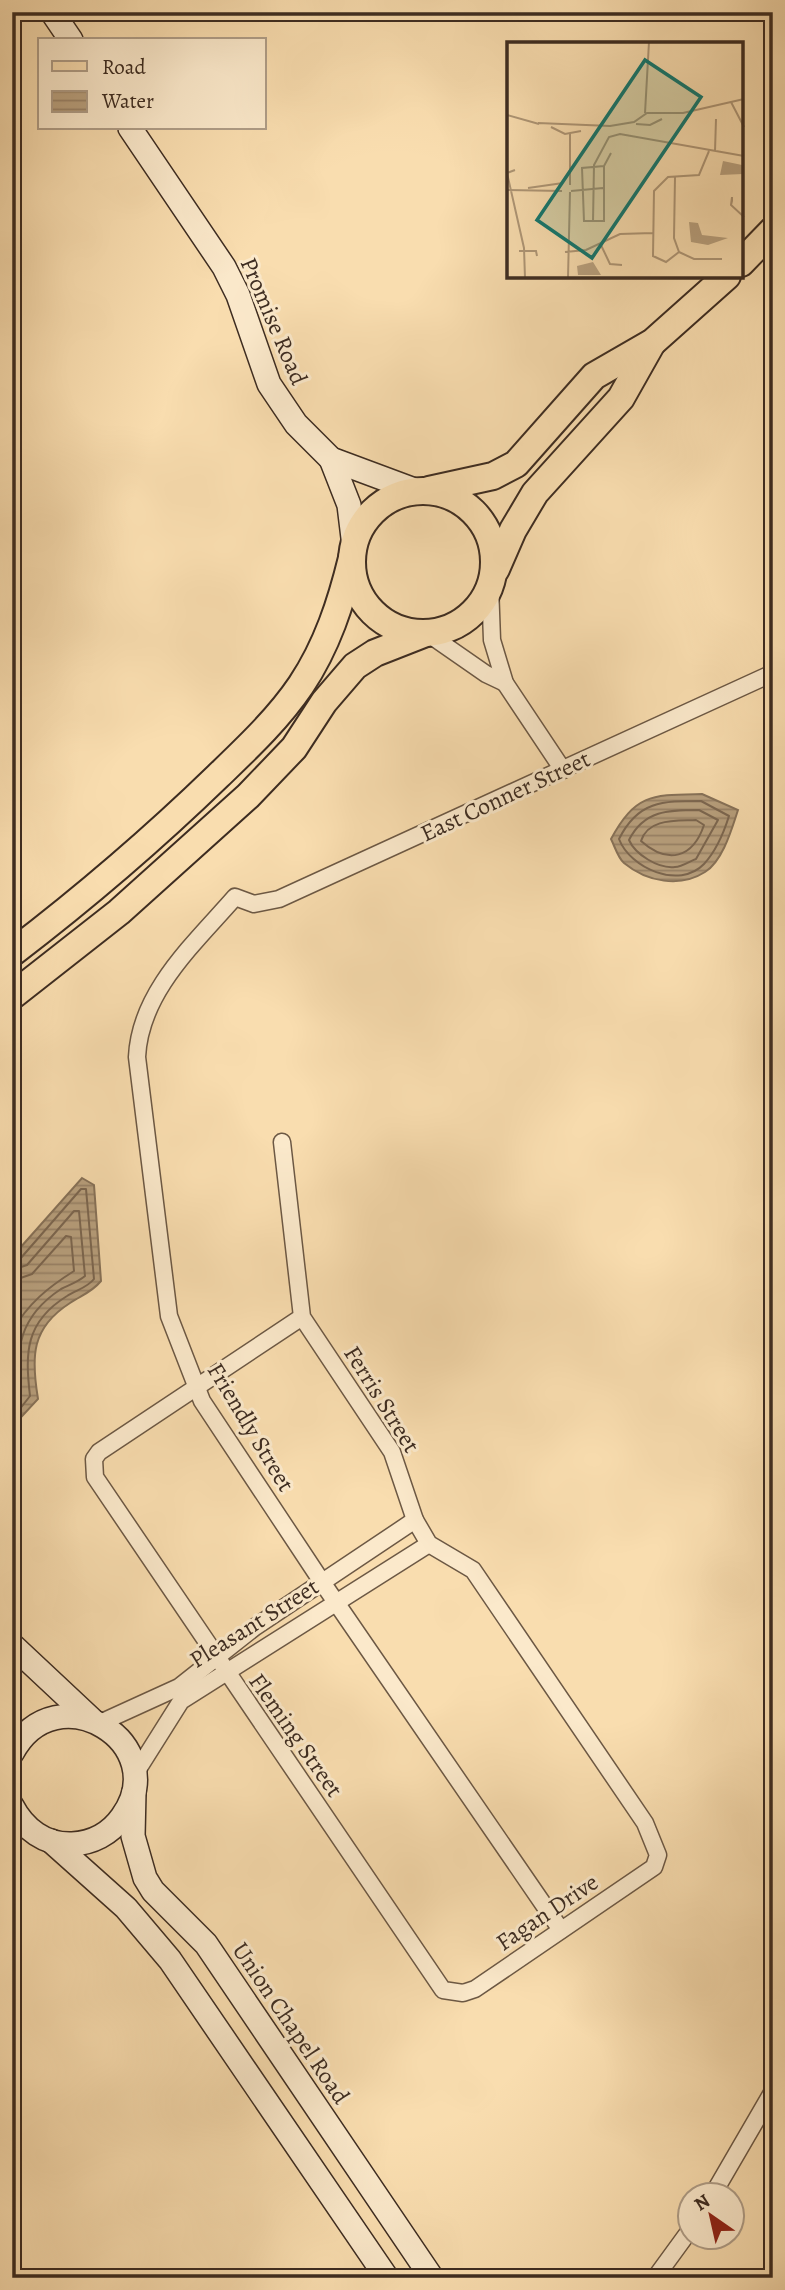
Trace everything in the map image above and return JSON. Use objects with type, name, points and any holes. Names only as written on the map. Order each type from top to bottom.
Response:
[{"type":"main road","points":[[52,12],[70,38]]},
{"type":"main road","name":"Promise Road","points":[[131,130],[224,267],[238,295],[269,384],[296,424],[331,459],[349,505],[353,552]]},
{"type":"main road","points":[[743,261],[773,230]]},
{"type":"main road","points":[[12,953],[186,807],[278,714],[300,686],[323,645],[342,600],[360,530],[377,509],[400,495],[493,476],[516,464],[594,376],[653,342],[725,278]]},
{"type":"main road","points":[[12,996],[119,912],[248,796],[294,748],[324,702],[355,666],[375,653],[459,623],[478,607],[513,530],[536,493],[621,398],[653,342]]},
{"type":"main road","name":"Promise Road","points":[[331,459],[420,491]]},
{"type":"main road","points":[[420,491],[452,497],[479,519],[494,551],[491,582]]},
{"type":"main road","points":[[353,552],[358,591],[373,611],[393,626],[427,633]]},
{"type":"main road","points":[[12,1645],[124,1744],[134,1783],[128,1809],[104,1835],[69,1844],[48,1840],[12,1841]]},
{"type":"main road","points":[[13,1746],[48,1720],[74,1716],[95,1721]]},
{"type":"main road","name":"Union Chapel Road","points":[[134,1783],[133,1836],[145,1878],[205,1944],[432,2278]]},
{"type":"main road","points":[[12,1807],[30,1830],[48,1840],[126,1908],[170,1960],[387,2278]]},
{"type":"street","points":[[491,582],[492,640],[505,683],[563,770]]},
{"type":"street","points":[[427,633],[486,674],[505,683]]},
{"type":"street","name":"East Conner Street","points":[[235,897],[254,904],[279,899],[773,673]]},
{"type":"street","name":"Friendly Street","points":[[235,897],[156,992],[137,1041],[136,1057],[169,1316],[196,1387],[336,1603],[561,1930]]},
{"type":"street","name":"Ferris Street","points":[[282,1142],[302,1317],[392,1452],[415,1520],[429,1544],[473,1570],[645,1823],[658,1855]]},
{"type":"street","points":[[196,1387],[302,1317]]},
{"type":"street","name":"Fleming Street","points":[[196,1387],[99,1452],[94,1459],[93,1468],[99,1486],[443,1990],[452,1994]]},
{"type":"street","name":"Pleasant Street","points":[[134,1783],[166,1719],[181,1701],[221,1666],[255,1627],[415,1520]]},
{"type":"street","name":"Pleasant Street","points":[[95,1721],[221,1666],[336,1603],[429,1544]]},
{"type":"street","name":"Fagan Drive","points":[[452,1994],[475,1989],[654,1867],[658,1855]]},
{"type":"street","points":[[721,2182],[771,2099]]},
{"type":"street","points":[[656,2278],[676,2251]]},
{"type":"water","points":[[702,794],[738,810],[726,844],[711,867],[685,880],[664,881],[643,875],[622,861],[611,839],[620,824],[638,805],[658,797]]},
{"type":"water","points":[[82,1178],[94,1185],[101,1281],[57,1313],[41,1333],[35,1357],[38,1399],[12,1427],[12,1257]]}]
